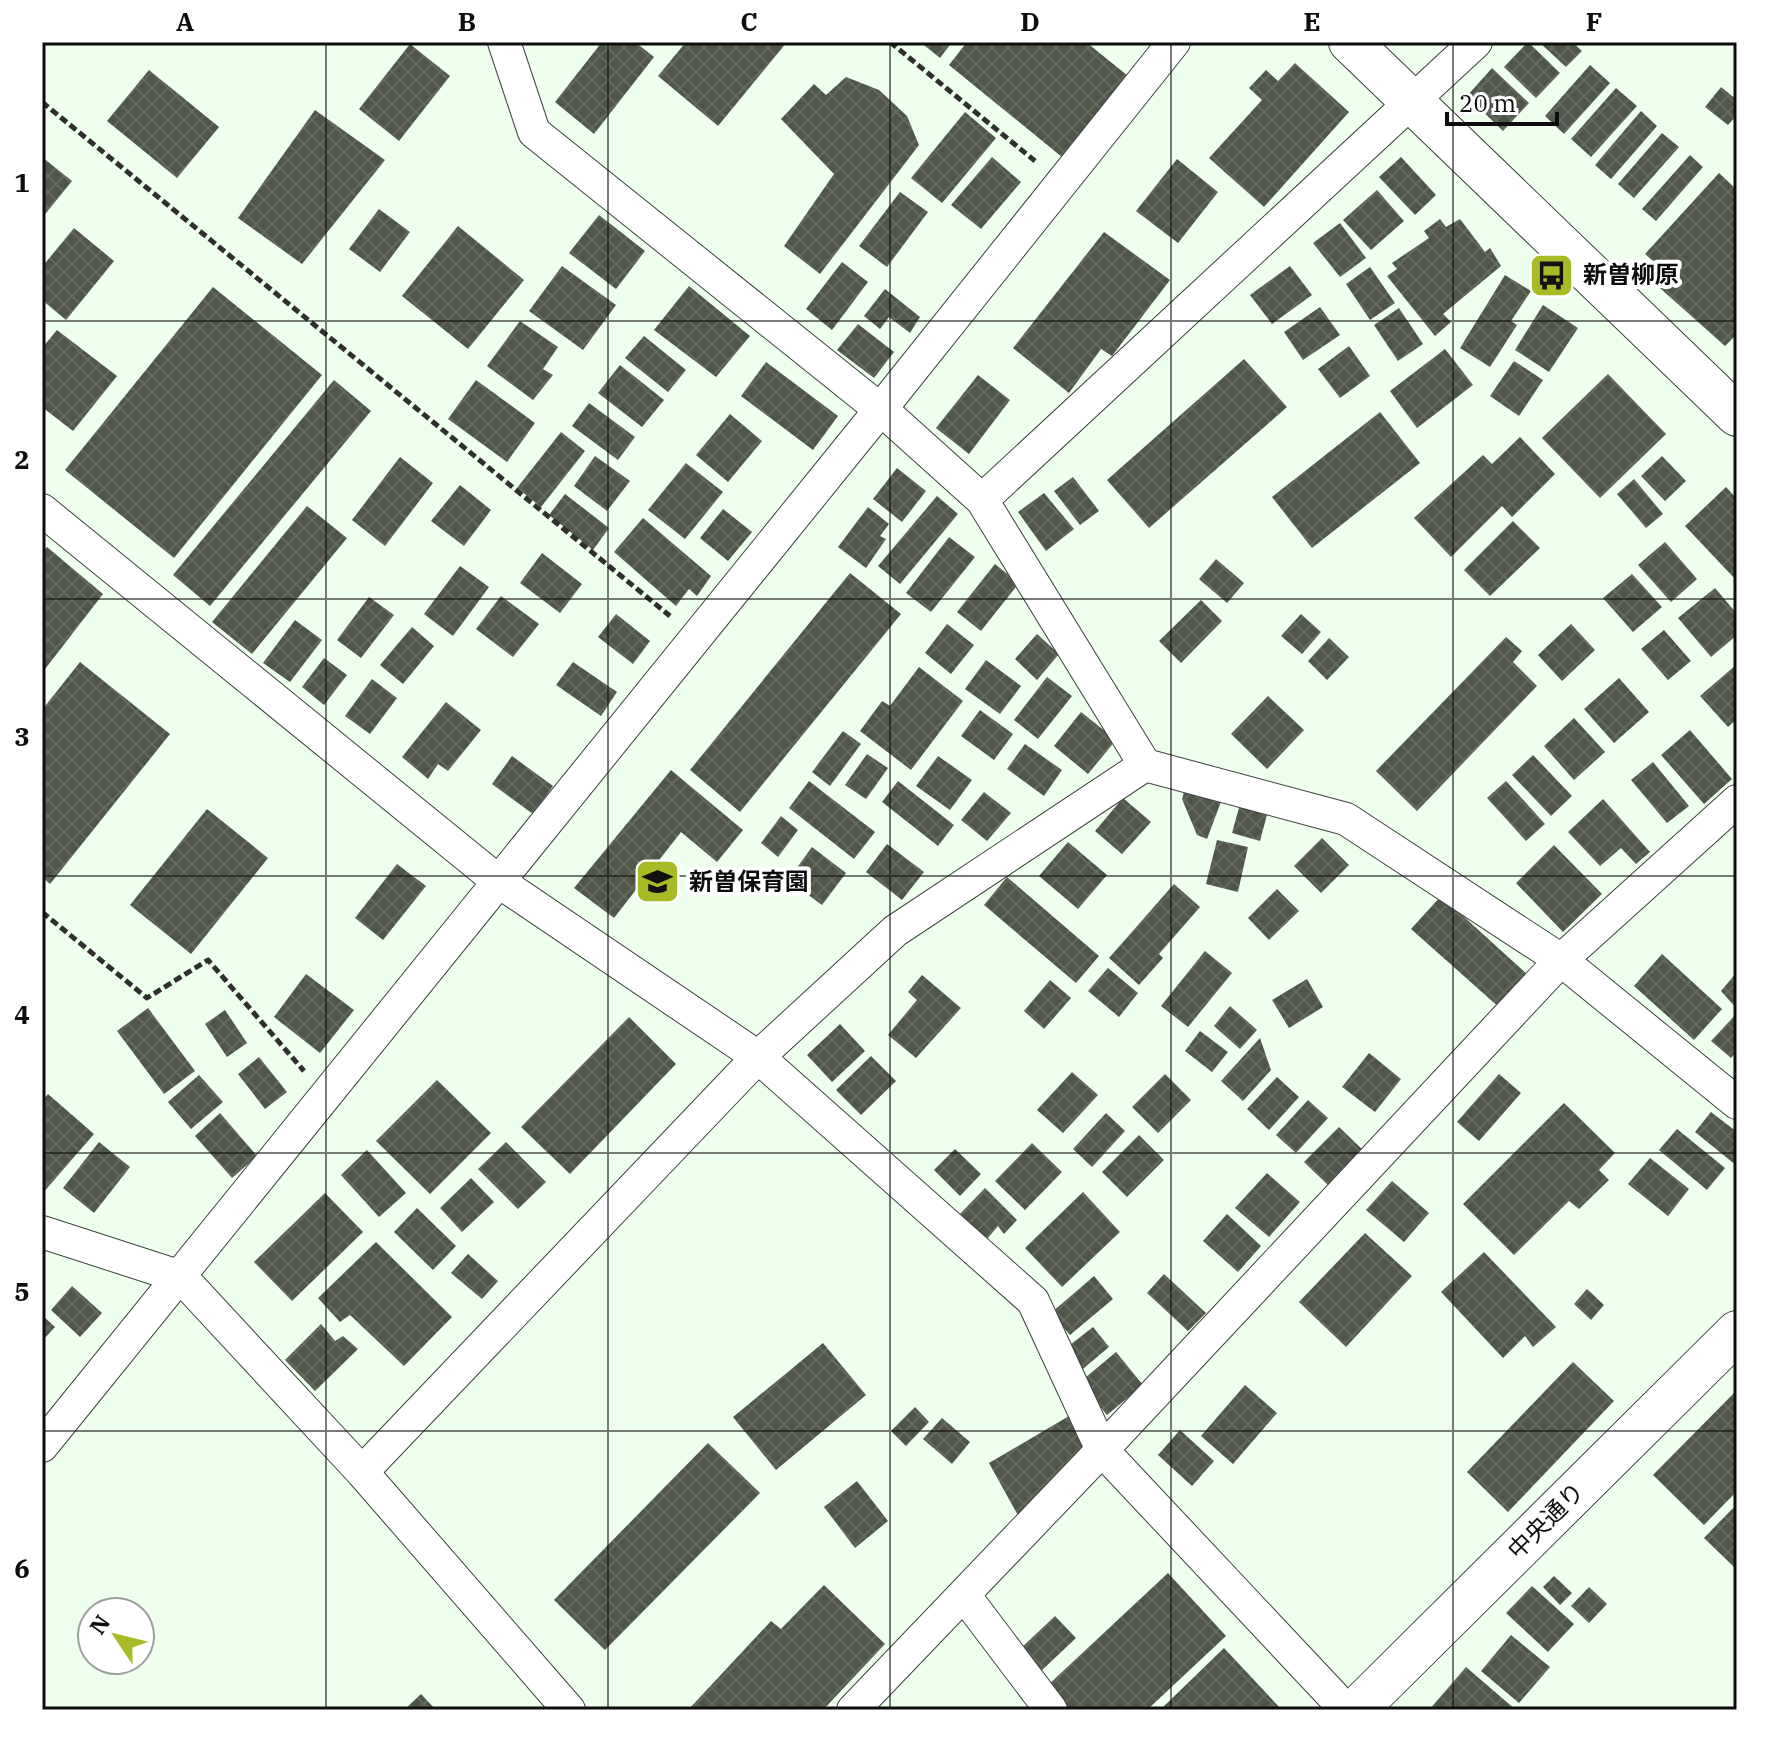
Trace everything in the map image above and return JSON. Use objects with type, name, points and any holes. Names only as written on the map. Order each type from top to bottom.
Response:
[{"type":"street","points":[[504,42],[534,132],[880,410],[982,500],[1145,765],[1346,819],[1561,960],[1737,1103]]},
{"type":"street","points":[[42,1446],[1174,42]]},
{"type":"street","points":[[1350,42],[1734,404]]},
{"type":"street","points":[[982,500],[1476,42]]},
{"type":"street","points":[[42,510],[498,881],[758,1057],[1033,1301],[1102,1450],[1343,1710]]},
{"type":"street","points":[[362,1472],[758,1057],[895,931],[1145,765]]},
{"type":"street","points":[[853,1710],[1102,1450],[1561,960],[1737,801]]},
{"type":"street","points":[[42,1232],[181,1277],[362,1472],[569,1710]]},
{"type":"street","name":"中央通り","points":[[1356,1710],[1737,1332]]},
{"type":"street","points":[[964,1595],[1051,1710]]},
{"type":"path","points":[[890,42],[1062,184]]},
{"type":"path","points":[[42,102],[696,637]]},
{"type":"path","points":[[42,912],[147,998],[208,960],[326,1097]]},
{"type":"building","points":[[602,42],[635,42],[654,57],[594,134],[555,102]]},
{"type":"building","points":[[686,42],[787,42],[718,126],[658,76]]},
{"type":"building","points":[[920,42],[952,42],[940,58]]},
{"type":"building","points":[[967,42],[1086,42],[1128,76],[1062,157],[949,65]]},
{"type":"building","points":[[1528,42],[1560,73],[1536,98],[1504,67]]},
{"type":"building","points":[[1539,42],[1572,42],[1582,51],[1566,67]]},
{"type":"building","points":[[410,44],[450,76],[399,141],[359,109]]},
{"type":"building","points":[[1295,63],[1349,112],[1264,207],[1209,158],[1262,100],[1249,88],[1266,70],[1278,81]]},
{"type":"building","points":[[1590,65],[1610,83],[1564,134],[1545,116]]},
{"type":"building","points":[[1492,68],[1529,103],[1503,131],[1467,96]]},
{"type":"building","points":[[149,70],[219,127],[177,178],[107,121]]},
{"type":"building","points":[[846,77],[879,90],[907,116],[919,145],[820,274],[784,246],[834,174],[781,119],[814,84],[826,95]]},
{"type":"building","points":[[1721,87],[1737,100],[1737,115],[1728,125],[1705,107]]},
{"type":"building","points":[[1616,88],[1637,106],[1591,157],[1571,139]]},
{"type":"building","points":[[315,110],[385,160],[302,264],[238,218]]},
{"type":"building","points":[[1641,111],[1657,126],[1611,179],[1595,165]]},
{"type":"building","points":[[965,112],[996,138],[942,203],[911,178]]},
{"type":"building","points":[[1662,133],[1679,147],[1634,198],[1618,184]]},
{"type":"building","points":[[1690,155],[1703,167],[1656,221],[1642,209]]},
{"type":"building","points":[[42,157],[72,181],[42,218]]},
{"type":"building","points":[[992,157],[1021,182],[981,229],[951,205]]},
{"type":"building","points":[[1401,157],[1436,195],[1415,215],[1379,177]]},
{"type":"building","points":[[1177,159],[1218,192],[1178,243],[1136,211]]},
{"type":"building","points":[[1719,173],[1737,190],[1737,340],[1734,337],[1725,346],[1652,281],[1662,269],[1645,254]]},
{"type":"building","points":[[1377,190],[1404,221],[1371,250],[1343,220]]},
{"type":"building","points":[[900,192],[928,212],[887,267],[859,246]]},
{"type":"building","points":[[379,209],[410,232],[380,272],[349,249]]},
{"type":"building","points":[[599,215],[645,251],[616,289],[569,253]]},
{"type":"building","points":[[1440,219],[1446,227],[1460,219],[1485,252],[1490,248],[1501,266],[1443,314],[1451,322],[1435,336],[1387,276],[1397,269],[1392,263],[1429,238],[1424,231]]},
{"type":"building","points":[[1340,223],[1366,258],[1340,277],[1313,243]]},
{"type":"building","points":[[458,226],[524,280],[468,349],[402,296]]},
{"type":"building","points":[[74,228],[114,261],[66,320],[42,300],[42,267]]},
{"type":"building","points":[[1104,232],[1170,280],[1112,356],[1101,349],[1069,393],[1013,348]]},
{"type":"building","points":[[842,262],[868,282],[832,330],[806,309]]},
{"type":"building","points":[[562,266],[616,305],[583,350],[529,311]]},
{"type":"building","points":[[1290,266],[1312,295],[1272,324],[1250,295]]},
{"type":"building","points":[[1370,267],[1395,303],[1370,320],[1346,284]]},
{"type":"building","points":[[1505,275],[1531,291],[1511,321],[1517,325],[1490,367],[1460,348]]},
{"type":"building","points":[[689,286],[750,336],[716,377],[654,330]]},
{"type":"building","points":[[213,287],[322,375],[174,558],[65,470]]},
{"type":"building","points":[[885,289],[920,317],[910,333],[889,317],[880,329],[864,316]]},
{"type":"building","points":[[1543,305],[1578,328],[1549,372],[1515,350]]},
{"type":"building","points":[[1320,307],[1340,335],[1303,360],[1284,332]]},
{"type":"building","points":[[1399,308],[1423,344],[1398,361],[1374,325]]},
{"type":"building","points":[[520,321],[558,347],[543,369],[553,375],[533,400],[487,366]]},
{"type":"building","points":[[858,324],[894,352],[874,378],[837,350]]},
{"type":"building","points":[[57,330],[117,376],[73,431],[42,407],[42,348]]},
{"type":"building","points":[[644,336],[686,370],[668,392],[625,358]]},
{"type":"building","points":[[1349,346],[1370,376],[1340,398],[1318,369]]},
{"type":"building","points":[[1445,349],[1473,385],[1417,428],[1390,391]]},
{"type":"building","points":[[1244,359],[1287,407],[1149,528],[1107,480]]},
{"type":"building","points":[[1514,361],[1543,380],[1519,416],[1490,396]]},
{"type":"building","points":[[766,362],[838,416],[813,450],[741,396]]},
{"type":"building","points":[[620,365],[664,400],[642,427],[598,393]]},
{"type":"building","points":[[1608,374],[1666,434],[1600,498],[1542,438]]},
{"type":"building","points":[[978,375],[1010,400],[969,454],[936,428]]},
{"type":"building","points":[[334,380],[371,411],[210,606],[173,575]]},
{"type":"building","points":[[476,380],[535,423],[507,462],[448,419]]},
{"type":"building","points":[[589,403],[635,437],[618,460],[572,426]]},
{"type":"building","points":[[1380,412],[1420,463],[1312,548],[1272,497]]},
{"type":"building","points":[[730,414],[762,441],[728,482],[696,455]]},
{"type":"building","points":[[561,432],[585,451],[541,507],[517,488]]},
{"type":"building","points":[[1520,437],[1555,474],[1512,517],[1502,506],[1451,557],[1414,518],[1483,455],[1492,464]]},
{"type":"building","points":[[595,456],[630,481],[607,511],[574,486]]},
{"type":"building","points":[[1662,456],[1686,481],[1665,501],[1641,476]]},
{"type":"building","points":[[400,457],[433,483],[385,546],[352,520]]},
{"type":"building","points":[[686,463],[723,492],[685,539],[648,510]]},
{"type":"building","points":[[897,468],[926,491],[902,522],[873,499]]},
{"type":"building","points":[[1073,477],[1099,511],[1080,525],[1054,491]]},
{"type":"building","points":[[1634,479],[1663,514],[1646,528],[1617,494]]},
{"type":"building","points":[[460,485],[491,510],[464,546],[431,521]]},
{"type":"building","points":[[1726,487],[1737,499],[1737,581],[1685,526]]},
{"type":"building","points":[[1044,493],[1074,529],[1046,551],[1018,512]]},
{"type":"building","points":[[565,494],[609,528],[593,550],[549,515]]},
{"type":"building","points":[[937,496],[958,514],[900,584],[878,566]]},
{"type":"building","points":[[307,506],[347,538],[252,654],[212,622]]},
{"type":"building","points":[[868,507],[889,524],[880,536],[886,539],[866,568],[838,547]]},
{"type":"building","points":[[723,509],[752,532],[728,561],[700,538]]},
{"type":"building","points":[[643,518],[711,576],[697,596],[689,589],[676,606],[614,552]]},
{"type":"building","points":[[1513,521],[1540,548],[1490,596],[1464,570]]},
{"type":"building","points":[[949,537],[975,557],[931,612],[906,593]]},
{"type":"building","points":[[1665,542],[1697,579],[1671,602],[1638,565]]},
{"type":"building","points":[[47,547],[103,594],[42,673],[42,552]]},
{"type":"building","points":[[542,553],[582,584],[560,613],[520,583]]},
{"type":"building","points":[[1216,559],[1244,583],[1227,603],[1199,579]]},
{"type":"building","points":[[995,564],[1019,583],[981,631],[957,612]]},
{"type":"building","points":[[460,566],[489,587],[453,636],[424,614]]},
{"type":"building","points":[[850,573],[901,614],[740,812],[690,770]]},
{"type":"building","points":[[1632,574],[1662,607],[1633,632],[1603,598]]},
{"type":"building","points":[[1715,588],[1737,614],[1737,635],[1711,657],[1678,618]]},
{"type":"building","points":[[501,596],[539,624],[513,657],[476,629]]},
{"type":"building","points":[[369,597],[394,615],[361,658],[337,640]]},
{"type":"building","points":[[1201,600],[1222,621],[1181,663],[1159,641]]},
{"type":"building","points":[[616,614],[650,641],[633,664],[598,637]]},
{"type":"building","points":[[1301,614],[1321,632],[1302,654],[1281,636]]},
{"type":"building","points":[[295,620],[322,640],[290,682],[263,663]]},
{"type":"building","points":[[947,624],[974,645],[951,674],[925,653]]},
{"type":"building","points":[[1571,624],[1595,650],[1562,681],[1538,655]]},
{"type":"building","points":[[412,627],[434,646],[403,684],[380,665]]},
{"type":"building","points":[[1664,630],[1691,661],[1668,680],[1641,649]]},
{"type":"building","points":[[1037,634],[1059,654],[1037,680],[1015,659]]},
{"type":"building","points":[[1506,637],[1522,651],[1513,662],[1537,686],[1417,811],[1376,771]]},
{"type":"building","points":[[1329,638],[1349,657],[1327,680],[1308,661]]},
{"type":"building","points":[[324,658],[347,675],[324,705],[302,687]]},
{"type":"building","points":[[986,660],[1021,686],[1000,714],[965,689]]},
{"type":"building","points":[[80,662],[170,734],[50,884],[42,877],[42,710]]},
{"type":"building","points":[[573,662],[617,692],[601,716],[556,685]]},
{"type":"building","points":[[1737,664],[1737,719],[1728,727],[1700,696]]},
{"type":"building","points":[[919,667],[963,701],[911,770],[860,731],[882,701],[890,706]]},
{"type":"building","points":[[1047,677],[1072,696],[1038,739],[1014,720]]},
{"type":"building","points":[[1619,678],[1649,712],[1614,743],[1584,709]]},
{"type":"building","points":[[372,679],[397,698],[370,734],[345,716]]},
{"type":"building","points":[[1268,696],[1304,730],[1267,769],[1231,734]]},
{"type":"building","points":[[446,702],[481,730],[448,771],[438,764],[428,779],[402,757]]},
{"type":"building","points":[[980,710],[1013,734],[994,760],[961,736]]},
{"type":"building","points":[[1081,712],[1116,740],[1088,774],[1054,746]]},
{"type":"building","points":[[1574,718],[1605,752],[1574,780],[1544,746]]},
{"type":"building","points":[[1690,730],[1732,779],[1704,804],[1661,755]]},
{"type":"building","points":[[843,731],[861,744],[830,786],[812,772]]},
{"type":"building","points":[[1025,744],[1062,770],[1044,796],[1007,769]]},
{"type":"building","points":[[867,754],[888,768],[866,799],[845,785]]},
{"type":"building","points":[[1533,755],[1572,796],[1551,816],[1512,775]]},
{"type":"building","points":[[512,756],[553,786],[533,814],[492,784]]},
{"type":"building","points":[[938,756],[972,780],[950,810],[916,786]]},
{"type":"building","points":[[1653,762],[1689,806],[1667,823],[1631,780]]},
{"type":"building","points":[[671,770],[743,830],[717,862],[681,832],[614,918],[574,888]]},
{"type":"building","points":[[809,781],[875,832],[854,859],[789,808]]},
{"type":"building","points":[[898,781],[954,825],[938,846],[882,802]]},
{"type":"building","points":[[1506,781],[1545,824],[1526,841],[1487,798]]},
{"type":"building","points":[[1185,789],[1222,799],[1207,839],[1197,835],[1182,799]]},
{"type":"building","points":[[984,792],[1011,813],[987,841],[961,820]]},
{"type":"building","points":[[1123,798],[1151,822],[1122,854],[1095,831]]},
{"type":"building","points":[[1603,799],[1650,852],[1636,864],[1621,848],[1600,866],[1568,832]]},
{"type":"building","points":[[1240,804],[1268,811],[1260,841],[1232,833]]},
{"type":"building","points":[[207,809],[268,858],[191,954],[130,905]]},
{"type":"building","points":[[781,816],[798,830],[778,857],[761,843]]},
{"type":"building","points":[[1322,838],[1349,865],[1321,893],[1294,866]]},
{"type":"building","points":[[1217,840],[1248,847],[1238,892],[1206,884]]},
{"type":"building","points":[[1068,842],[1107,875],[1078,909],[1039,876]]},
{"type":"building","points":[[887,844],[924,872],[902,900],[866,872]]},
{"type":"building","points":[[1554,845],[1602,894],[1563,932],[1516,883]]},
{"type":"building","points":[[812,847],[846,873],[822,905],[788,880]]},
{"type":"building","points":[[397,864],[426,886],[383,940],[355,918]]},
{"type":"building","points":[[1007,877],[1099,956],[1076,983],[984,905]]},
{"type":"building","points":[[1174,884],[1200,907],[1159,954],[1163,958],[1139,985],[1109,958]]},
{"type":"building","points":[[1277,889],[1299,911],[1269,940],[1248,918]]},
{"type":"building","points":[[1441,896],[1530,977],[1501,1009],[1411,929]]},
{"type":"building","points":[[1205,951],[1232,973],[1188,1027],[1161,1006]]},
{"type":"building","points":[[1662,954],[1722,1009],[1694,1040],[1634,986]]},
{"type":"building","points":[[1108,968],[1138,993],[1119,1017],[1088,991]]},
{"type":"building","points":[[1737,972],[1737,1009],[1721,991]]},
{"type":"building","points":[[306,974],[354,1010],[320,1053],[274,1017]]},
{"type":"building","points":[[922,975],[961,1008],[916,1058],[888,1035],[917,1000],[908,992]]},
{"type":"building","points":[[1307,979],[1323,1007],[1289,1028],[1272,1000]]},
{"type":"building","points":[[1050,980],[1071,998],[1044,1029],[1024,1011]]},
{"type":"building","points":[[1230,1006],[1257,1030],[1240,1049],[1214,1026]]},
{"type":"building","points":[[148,1008],[195,1071],[164,1094],[117,1031]]},
{"type":"building","points":[[225,1010],[247,1043],[227,1057],[205,1024]]},
{"type":"building","points":[[1737,1013],[1737,1051],[1731,1058],[1711,1041]]},
{"type":"building","points":[[629,1017],[676,1064],[570,1174],[521,1127]]},
{"type":"building","points":[[840,1024],[865,1051],[832,1082],[807,1055]]},
{"type":"building","points":[[1200,1031],[1228,1052],[1212,1072],[1185,1051]]},
{"type":"building","points":[[1260,1038],[1271,1070],[1243,1101],[1221,1081]]},
{"type":"building","points":[[1369,1053],[1401,1079],[1375,1112],[1342,1087]]},
{"type":"building","points":[[871,1056],[896,1081],[861,1115],[836,1090]]},
{"type":"building","points":[[259,1057],[287,1092],[265,1109],[238,1074]]},
{"type":"building","points":[[1072,1072],[1098,1095],[1063,1133],[1037,1110]]},
{"type":"building","points":[[1165,1074],[1191,1100],[1158,1133],[1132,1107]]},
{"type":"building","points":[[1499,1074],[1521,1093],[1479,1141],[1457,1122]]},
{"type":"building","points":[[199,1075],[223,1102],[191,1129],[168,1102]]},
{"type":"building","points":[[1277,1077],[1299,1097],[1269,1130],[1247,1109]]},
{"type":"building","points":[[437,1080],[491,1133],[430,1194],[376,1141]]},
{"type":"building","points":[[48,1094],[94,1134],[42,1194],[42,1101]]},
{"type":"building","points":[[1308,1100],[1328,1118],[1296,1153],[1276,1135]]},
{"type":"building","points":[[1564,1103],[1615,1153],[1599,1170],[1609,1180],[1579,1209],[1569,1201],[1514,1255],[1463,1204]]},
{"type":"building","points":[[1711,1112],[1737,1132],[1737,1166],[1695,1132]]},
{"type":"building","points":[[220,1113],[257,1156],[232,1178],[195,1136]]},
{"type":"building","points":[[1106,1113],[1125,1131],[1092,1167],[1073,1149]]},
{"type":"building","points":[[1339,1127],[1363,1150],[1329,1186],[1304,1162]]},
{"type":"building","points":[[1677,1129],[1725,1168],[1707,1190],[1659,1150]]},
{"type":"building","points":[[1139,1135],[1164,1160],[1127,1197],[1102,1172]]},
{"type":"building","points":[[99,1142],[130,1167],[94,1213],[63,1188]]},
{"type":"building","points":[[506,1142],[546,1182],[518,1209],[478,1169]]},
{"type":"building","points":[[1032,1143],[1062,1172],[1025,1210],[995,1181]]},
{"type":"building","points":[[955,1149],[981,1174],[960,1196],[934,1170]]},
{"type":"building","points":[[367,1150],[406,1193],[379,1217],[341,1175]]},
{"type":"building","points":[[1650,1158],[1689,1189],[1668,1216],[1628,1184]]},
{"type":"building","points":[[1267,1173],[1300,1202],[1269,1237],[1235,1208]]},
{"type":"building","points":[[471,1178],[494,1202],[462,1232],[440,1208]]},
{"type":"building","points":[[1392,1181],[1429,1213],[1404,1242],[1366,1210]]},
{"type":"building","points":[[985,1188],[1017,1220],[1004,1234],[998,1226],[987,1239],[960,1214]]},
{"type":"building","points":[[1083,1192],[1120,1232],[1062,1287],[1025,1248]]},
{"type":"building","points":[[325,1193],[363,1232],[292,1301],[254,1262]]},
{"type":"building","points":[[417,1208],[456,1246],[433,1270],[394,1232]]},
{"type":"building","points":[[1227,1214],[1261,1246],[1238,1272],[1203,1241]]},
{"type":"building","points":[[1365,1233],[1412,1276],[1346,1347],[1299,1302]]},
{"type":"building","points":[[376,1242],[452,1317],[404,1366],[350,1315],[340,1322],[318,1298]]},
{"type":"building","points":[[1484,1252],[1556,1327],[1533,1347],[1525,1336],[1503,1358],[1441,1292]]},
{"type":"building","points":[[468,1254],[498,1281],[482,1299],[451,1273]]},
{"type":"building","points":[[1164,1274],[1206,1313],[1188,1331],[1147,1293]]},
{"type":"building","points":[[1094,1276],[1113,1299],[1070,1335],[1051,1313]]},
{"type":"building","points":[[72,1286],[102,1313],[80,1337],[51,1310]]},
{"type":"building","points":[[1587,1289],[1604,1305],[1591,1320],[1574,1304]]},
{"type":"building","points":[[42,1315],[55,1327],[42,1341]]},
{"type":"building","points":[[321,1324],[335,1341],[343,1336],[358,1349],[315,1391],[285,1360]]},
{"type":"building","points":[[1093,1327],[1109,1347],[1078,1373],[1061,1352]]},
{"type":"building","points":[[823,1343],[866,1395],[776,1470],[733,1417]]},
{"type":"building","points":[[1116,1352],[1143,1385],[1107,1415],[1080,1382]]},
{"type":"building","points":[[1573,1362],[1614,1401],[1508,1512],[1467,1472]]},
{"type":"building","points":[[1245,1385],[1277,1413],[1233,1464],[1201,1436]]},
{"type":"building","points":[[1734,1393],[1737,1396],[1737,1491],[1704,1525],[1653,1475]]},
{"type":"building","points":[[915,1407],[929,1422],[906,1446],[891,1431]]},
{"type":"building","points":[[1069,1416],[1085,1450],[1020,1519],[989,1463]]},
{"type":"building","points":[[942,1418],[970,1442],[952,1464],[923,1439]]},
{"type":"building","points":[[1180,1430],[1214,1461],[1192,1486],[1158,1455]]},
{"type":"building","points":[[708,1443],[760,1493],[605,1650],[554,1600]]},
{"type":"building","points":[[857,1481],[888,1521],[855,1548],[824,1507]]},
{"type":"building","points":[[1737,1504],[1737,1563],[1734,1567],[1704,1538]]},
{"type":"building","points":[[1168,1573],[1226,1636],[1147,1710],[1070,1710],[1047,1686]]},
{"type":"building","points":[[1554,1576],[1572,1593],[1560,1605],[1543,1587]]},
{"type":"building","points":[[824,1585],[885,1644],[823,1710],[688,1710],[771,1621],[781,1629]]},
{"type":"building","points":[[1532,1586],[1574,1624],[1548,1652],[1506,1613]]},
{"type":"building","points":[[1589,1587],[1607,1604],[1589,1623],[1571,1606]]},
{"type":"building","points":[[1055,1616],[1076,1638],[1040,1672],[1019,1650]]},
{"type":"building","points":[[1511,1635],[1550,1667],[1519,1703],[1481,1671]]},
{"type":"building","points":[[1224,1648],[1282,1710],[1160,1710]]},
{"type":"building","points":[[1466,1667],[1516,1710],[1429,1710]]},
{"type":"building","points":[[421,1694],[436,1710],[404,1710]]},
{"type":"place","name":"新曽柳原","points":[[1552,275]]},
{"type":"place","name":"新曽保育園","points":[[658,882]]}]
